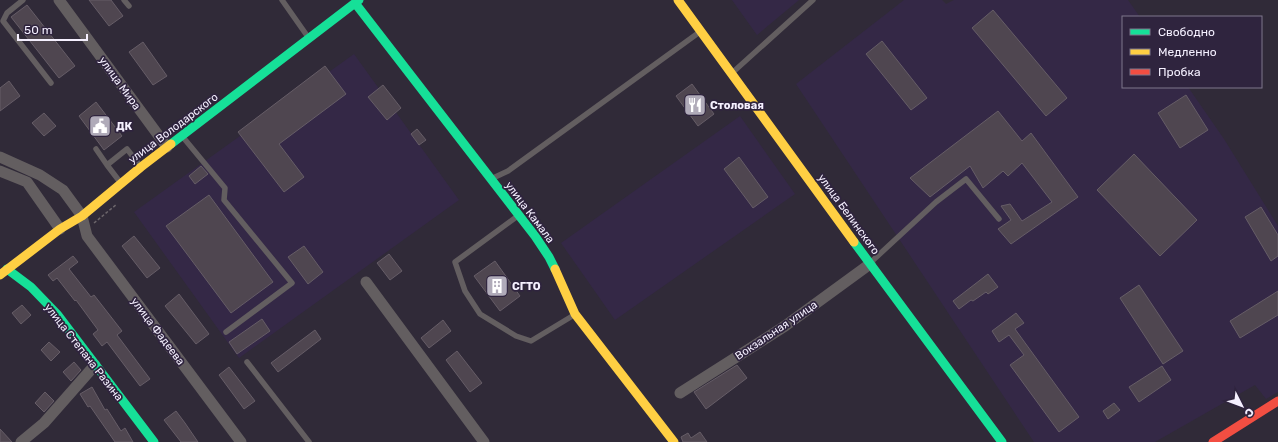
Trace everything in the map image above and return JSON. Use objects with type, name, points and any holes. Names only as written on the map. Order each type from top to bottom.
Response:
[{"type":"street","name":"улица Мира","points":[[59,0],[167,147]]},
{"type":"street","name":"улица Белинского","points":[[678,0],[870,264],[1002,442]]},
{"type":"street","name":"улица Володарского","points":[[4,272],[60,229],[82,216],[141,167],[309,39],[356,1]]},
{"type":"street","name":"улица Камала","points":[[356,1],[535,236],[549,257],[575,314],[674,442]]},
{"type":"street","points":[[0,157],[40,175],[63,190],[82,216]]},
{"type":"street","points":[[0,171],[27,182],[60,229]]},
{"type":"street","name":"улица Фадеева","points":[[82,216],[87,236],[241,442]]},
{"type":"street","name":"Вокзальная улица","points":[[680,392],[785,326],[870,264]]},
{"type":"street","name":"улица Степана Разина","points":[[4,272],[31,287],[57,314],[154,442]]},
{"type":"street","points":[[366,282],[484,442]]},
{"type":"street","points":[[21,442],[44,423],[95,365]]},
{"type":"street","points":[[1213,442],[1278,401]]},
{"type":"lane","points":[[23,0],[7,13],[3,21],[51,84]]},
{"type":"lane","points":[[124,0],[129,6]]},
{"type":"lane","points":[[282,0],[309,39]]},
{"type":"lane","points":[[732,73],[813,0]]},
{"type":"lane","points":[[491,179],[508,171],[701,31]]},
{"type":"lane","points":[[182,136],[225,188],[224,200],[292,283],[226,332]]},
{"type":"lane","points":[[96,149],[121,184]]},
{"type":"lane","points":[[107,165],[128,149],[141,167]]},
{"type":"lane","points":[[870,264],[936,202],[966,179],[999,219]]},
{"type":"lane","points":[[519,215],[455,262],[465,292],[480,314],[516,336],[531,341],[575,314]]},
{"type":"lane","points":[[248,362],[309,442]]},
{"type":"shaded area","points":[[732,0],[799,0],[757,35]]},
{"type":"shaded area","points":[[904,0],[942,0],[946,4],[954,0],[1128,0],[1139,16],[1122,16],[1122,88],[1189,88],[1224,139],[1278,226],[1278,392],[1266,399],[1255,385],[1155,442],[1034,442],[796,84]]},
{"type":"shaded area","points":[[354,54],[459,200],[239,358],[134,212]]},
{"type":"shaded area","points":[[740,116],[795,194],[615,320],[561,243]]},
{"type":"building","points":[[89,0],[111,0],[123,16],[109,26]]},
{"type":"building","points":[[27,5],[75,66],[59,78],[11,17]]},
{"type":"building","points":[[993,10],[1067,98],[1046,116],[972,28]]},
{"type":"building","points":[[882,41],[927,98],[911,110],[866,54]]},
{"type":"building","points":[[143,42],[167,76],[153,85],[129,52]]},
{"type":"building","points":[[325,66],[346,94],[279,144],[304,177],[284,192],[238,132]]},
{"type":"building","points":[[9,81],[20,96],[0,111],[0,88]]},
{"type":"building","name":"Столовая","points":[[692,84],[714,114],[698,126],[676,96]]},
{"type":"building","points":[[383,85],[401,108],[387,120],[368,97]]},
{"type":"building","points":[[1186,95],[1208,130],[1180,148],[1158,113]]},
{"type":"building","name":"ДК","points":[[96,102],[122,136],[104,150],[79,116]]},
{"type":"building","points":[[998,111],[1022,141],[1031,133],[1078,197],[1011,244],[998,229],[1011,220],[1001,206],[1010,204],[1022,221],[1052,202],[1022,163],[1008,176],[1003,171],[983,188],[970,166],[930,197],[910,178]]},
{"type":"building","points":[[44,113],[56,126],[44,136],[32,123]]},
{"type":"building","points":[[417,129],[426,140],[419,145],[411,134]]},
{"type":"building","points":[[1134,154],[1197,220],[1160,256],[1097,190]]},
{"type":"building","points":[[739,157],[768,197],[753,208],[724,169]]},
{"type":"building","points":[[201,166],[208,174],[195,184],[189,176]]},
{"type":"building","points":[[209,195],[273,282],[231,313],[166,226]]},
{"type":"building","points":[[1261,207],[1278,235],[1278,256],[1271,261],[1245,217]]},
{"type":"building","points":[[134,236],[160,268],[147,278],[122,246]]},
{"type":"building","points":[[304,246],[323,272],[308,284],[288,257]]},
{"type":"building","points":[[389,254],[402,271],[390,280],[377,263]]},
{"type":"building","points":[[73,256],[78,262],[69,269],[91,297],[94,295],[122,331],[117,335],[150,379],[140,386],[107,342],[102,346],[93,334],[98,330],[76,300],[75,301],[57,278],[53,281],[48,275]]},
{"type":"building","name":"СГТО","points":[[495,261],[520,296],[500,311],[474,276]]},
{"type":"building","points":[[988,274],[998,287],[988,294],[986,292],[973,301],[971,300],[959,309],[953,301]]},
{"type":"building","points":[[1139,285],[1183,351],[1163,364],[1120,298]]},
{"type":"building","points":[[1278,291],[1278,315],[1240,338],[1230,321]]},
{"type":"building","points":[[179,294],[209,334],[196,344],[165,306]]},
{"type":"building","points":[[22,305],[31,315],[21,324],[12,313]]},
{"type":"building","points":[[1016,313],[1024,323],[1015,329],[1079,417],[1059,432],[1010,365],[1024,355],[1009,335],[999,342],[992,331]]},
{"type":"building","points":[[262,319],[270,331],[237,354],[229,342]]},
{"type":"building","points":[[443,320],[451,331],[429,348],[421,338]]},
{"type":"building","points":[[315,330],[321,339],[278,372],[271,363]]},
{"type":"building","points":[[49,342],[60,352],[51,361],[41,350]]},
{"type":"building","points":[[457,351],[482,383],[470,392],[446,360]]},
{"type":"building","points":[[74,362],[81,370],[71,381],[63,372]]},
{"type":"building","points":[[737,365],[747,378],[706,409],[694,392]]},
{"type":"building","points":[[1162,366],[1171,380],[1139,402],[1129,387]]},
{"type":"building","points":[[229,367],[255,401],[244,409],[219,375]]},
{"type":"building","points":[[92,387],[105,410],[107,409],[121,431],[125,428],[133,442],[115,442],[90,406],[88,407],[80,394]]},
{"type":"building","points":[[45,392],[54,401],[44,412],[35,403]]},
{"type":"building","points":[[1114,403],[1120,410],[1108,419],[1103,411]]},
{"type":"building","points":[[176,411],[198,442],[181,442],[164,420]]},
{"type":"building","points":[[0,429],[12,442],[0,442]]},
{"type":"building","points":[[700,432],[707,442],[683,442],[681,437],[688,433],[691,438]]},
{"type":"traffic: fast","points":[[171,144],[359,0]]},
{"type":"traffic: fast","points":[[355,3],[535,236],[555,269]]},
{"type":"traffic: fast","points":[[854,242],[1002,442]]},
{"type":"traffic: fast","points":[[7,269],[31,287],[57,314],[154,442]]},
{"type":"traffic: slow","points":[[678,0],[854,242]]},
{"type":"traffic: slow","points":[[0,275],[60,229],[82,216],[171,144]]},
{"type":"traffic: slow","points":[[555,269],[575,314],[674,442]]},
{"type":"traffic: jam","points":[[1213,442],[1278,401]]},
{"type":"place","name":"Столовая","points":[[695,105]]},
{"type":"place","name":"ДК","points":[[100,126]]},
{"type":"place","name":"СГТО","points":[[497,286]]}]
